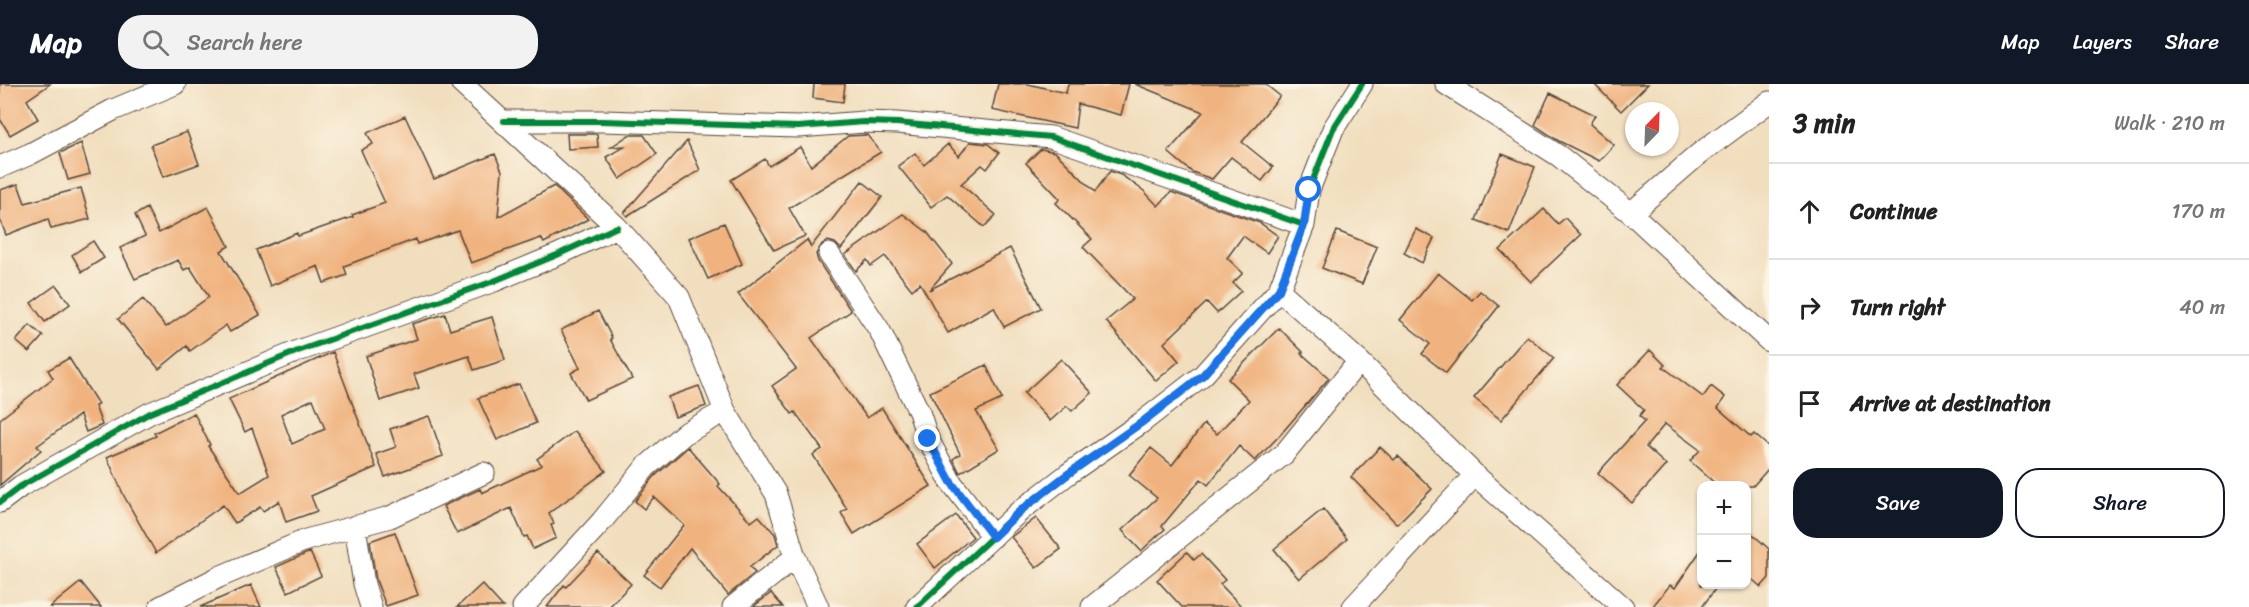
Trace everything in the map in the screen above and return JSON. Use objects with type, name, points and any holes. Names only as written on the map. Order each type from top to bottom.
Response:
[{"type":"street","points":[[0,167],[113,110],[175,84]]},
{"type":"street","points":[[462,84],[617,227],[679,297],[725,411],[776,494],[795,557],[818,607]]},
{"type":"street","points":[[917,607],[1020,511],[1203,375],[1279,290],[1304,225],[1309,190],[1333,129],[1362,84]]},
{"type":"street","points":[[1446,84],[1559,156],[1631,213],[1769,341]]},
{"type":"street","points":[[1631,213],[1699,154],[1769,102]]},
{"type":"street","points":[[504,121],[603,121],[798,127],[864,122],[1051,137],[1304,225]]},
{"type":"street","points":[[0,502],[21,486],[150,413],[298,351],[494,281],[617,227]]},
{"type":"street","points":[[829,254],[880,331],[919,412],[928,439],[951,482],[993,537]]},
{"type":"street","points":[[1279,290],[1359,361],[1474,475],[1623,607]]},
{"type":"street","points":[[1092,607],[1284,454],[1359,361]]},
{"type":"street","points":[[523,607],[602,520],[646,467],[684,434],[725,411]]},
{"type":"street","points":[[160,607],[306,540],[390,517],[483,473]]},
{"type":"street","points":[[1353,607],[1474,475]]},
{"type":"street","points":[[355,526],[364,584],[371,607]]},
{"type":"street","points":[[734,607],[795,557]]},
{"type":"building","points":[[0,84],[50,84],[27,100],[38,119],[10,135],[0,119]]},
{"type":"building","points":[[814,84],[845,84],[843,102],[813,98]]},
{"type":"building","points":[[998,84],[1028,84],[1066,93],[1068,84],[1129,84],[1121,115],[1078,104],[1075,128],[992,110]]},
{"type":"building","points":[[1135,84],[1265,84],[1280,96],[1242,142],[1273,167],[1262,181],[1231,157],[1212,179],[1192,172],[1168,152],[1203,112]]},
{"type":"building","points":[[1594,84],[1648,84],[1630,102],[1625,102],[1625,107],[1621,111]]},
{"type":"building","points":[[1550,93],[1595,115],[1590,124],[1614,145],[1599,161],[1559,141],[1535,125]]},
{"type":"building","points":[[405,116],[434,179],[495,154],[502,171],[498,217],[554,186],[588,219],[544,243],[541,238],[471,263],[458,230],[417,244],[416,239],[344,266],[347,275],[324,283],[318,266],[270,286],[256,250],[297,233],[298,236],[353,217],[352,215],[385,203],[361,150],[373,144],[367,133]]},
{"type":"building","points":[[187,132],[199,164],[163,177],[151,145]]},
{"type":"building","points":[[567,134],[597,134],[598,147],[568,149]]},
{"type":"building","points":[[629,135],[644,135],[657,154],[620,179],[606,157],[626,146],[611,147]]},
{"type":"building","points":[[867,135],[881,152],[789,208],[805,236],[774,250],[731,180],[765,159],[769,166],[800,147],[811,166],[848,136]]},
{"type":"building","points":[[687,141],[700,170],[627,216],[624,213]]},
{"type":"building","points":[[970,142],[988,144],[999,153],[987,169],[982,165],[961,184],[996,215],[984,227],[947,195],[931,207],[898,166],[915,153],[924,165],[948,144],[959,156]]},
{"type":"building","points":[[81,143],[90,174],[68,180],[60,153]]},
{"type":"building","points":[[1041,149],[1055,152],[1095,192],[1110,171],[1121,175],[1144,191],[1158,206],[1171,192],[1260,223],[1278,236],[1267,253],[1243,236],[1227,258],[1243,273],[1233,283],[1241,291],[1217,313],[1207,302],[1164,343],[1179,361],[1156,381],[1106,321],[1133,299],[1083,247],[1092,239],[1056,203],[1060,199],[1026,163]]},
{"type":"building","points":[[1502,154],[1535,167],[1509,233],[1476,220]]},
{"type":"building","points":[[862,181],[882,197],[841,249],[835,243],[828,241],[822,244],[816,254],[818,261],[851,311],[811,338],[867,418],[882,408],[931,486],[854,534],[841,513],[847,509],[813,455],[822,449],[795,412],[792,414],[772,386],[796,369],[738,294],[807,240],[811,247]]},
{"type":"building","points":[[18,184],[25,203],[81,188],[90,219],[51,229],[48,219],[6,235],[0,219],[0,190]]},
{"type":"building","points":[[208,207],[229,246],[221,251],[260,315],[230,332],[226,325],[190,351],[187,346],[159,369],[118,319],[143,299],[166,327],[209,297],[190,267],[184,270],[178,260],[135,279],[120,248],[145,236],[135,215],[147,208],[159,233]]},
{"type":"building","points":[[1544,209],[1558,224],[1565,218],[1581,235],[1531,282],[1500,250]]},
{"type":"building","points":[[903,214],[927,232],[952,264],[929,290],[1010,248],[1041,308],[1004,327],[994,307],[948,333],[920,283],[912,290],[885,256],[871,266],[867,260],[856,271],[845,255]]},
{"type":"building","points":[[724,223],[742,264],[708,279],[689,238]]},
{"type":"building","points":[[1416,229],[1434,238],[1422,263],[1404,253]]},
{"type":"building","points":[[1337,231],[1377,247],[1362,284],[1322,268]]},
{"type":"building","points":[[93,241],[104,258],[82,272],[72,255]]},
{"type":"building","points":[[1438,273],[1472,300],[1480,291],[1499,306],[1446,373],[1422,354],[1430,344],[1400,320]]},
{"type":"building","points":[[56,285],[70,304],[45,322],[31,303]]},
{"type":"building","points":[[598,311],[632,379],[586,400],[571,373],[580,368],[561,330]]},
{"type":"building","points":[[445,314],[450,330],[492,317],[505,360],[474,370],[469,356],[414,374],[419,388],[380,401],[366,356],[417,339],[412,324]]},
{"type":"building","points":[[30,325],[43,336],[29,352],[16,341]]},
{"type":"building","points":[[1279,328],[1303,352],[1301,353],[1329,378],[1255,461],[1239,446],[1208,485],[1201,479],[1162,526],[1165,529],[1141,551],[1122,530],[1157,498],[1129,475],[1151,448],[1172,465],[1204,424],[1217,434],[1249,400],[1228,379]]},
{"type":"building","points":[[1527,336],[1554,358],[1501,420],[1474,398]]},
{"type":"building","points":[[1650,350],[1665,365],[1663,367],[1703,397],[1711,386],[1725,397],[1718,408],[1751,437],[1754,434],[1769,447],[1769,468],[1753,486],[1751,486],[1751,481],[1712,481],[1690,461],[1700,450],[1665,424],[1646,447],[1666,465],[1632,503],[1598,473],[1645,421],[1639,416],[1644,410],[1617,385]]},
{"type":"building","points":[[333,352],[376,467],[311,496],[317,511],[286,522],[279,501],[263,511],[260,507],[235,523],[223,505],[156,553],[124,496],[107,457],[156,436],[154,433],[194,413],[210,445],[208,446],[240,493],[269,475],[252,428],[245,432],[229,399]],"holes":[[[313,399],[325,429],[292,444],[281,414]]]},
{"type":"building","points":[[69,358],[98,404],[95,406],[102,425],[86,432],[80,415],[37,446],[41,450],[0,485],[0,419],[53,378],[48,370]]},
{"type":"building","points":[[1061,359],[1092,393],[1072,411],[1067,406],[1050,421],[1024,393]]},
{"type":"building","points":[[986,365],[1002,399],[976,411],[999,449],[960,473],[953,459],[960,454],[930,392]]},
{"type":"building","points":[[519,384],[536,423],[497,440],[478,398]]},
{"type":"building","points":[[699,386],[706,406],[675,417],[668,397]]},
{"type":"building","points":[[429,416],[443,456],[385,477],[376,454],[396,447],[390,429]]},
{"type":"building","points":[[575,431],[606,471],[549,513],[554,524],[551,525],[556,538],[533,549],[527,536],[524,537],[511,508],[457,534],[443,506],[480,489],[482,493],[542,465],[537,459]]},
{"type":"building","points":[[688,447],[720,484],[718,486],[751,522],[759,516],[775,534],[778,545],[750,567],[755,573],[728,595],[690,548],[660,587],[644,575],[684,525],[654,497],[644,509],[635,501],[655,476]]},
{"type":"building","points":[[1380,447],[1394,460],[1398,456],[1432,489],[1397,524],[1351,477]]},
{"type":"building","points":[[1323,509],[1347,539],[1299,579],[1274,549]]},
{"type":"building","points":[[956,515],[973,537],[935,568],[917,544]]},
{"type":"building","points":[[1036,518],[1061,549],[1036,568],[1011,537]]},
{"type":"building","points":[[395,532],[418,595],[386,606],[376,580],[370,541]]},
{"type":"building","points":[[1751,533],[1769,549],[1769,578],[1761,587],[1751,578]]},
{"type":"building","points":[[310,552],[321,576],[288,592],[276,567]]},
{"type":"building","points":[[1187,552],[1194,560],[1201,554],[1225,580],[1220,584],[1242,607],[1182,607],[1157,580]]},
{"type":"building","points":[[598,553],[631,584],[609,607],[547,607],[564,585],[566,587]]},
{"type":"building","points":[[1697,556],[1697,589],[1715,589],[1702,607],[1652,607],[1670,585],[1675,588]]},
{"type":"building","points":[[81,582],[101,607],[50,607]]},
{"type":"building","points":[[482,584],[503,607],[457,607]]},
{"type":"building","points":[[251,585],[261,607],[200,607]]},
{"type":"building","points":[[771,593],[783,607],[753,607]]},
{"type":"cycle path","points":[[917,607],[1020,511],[1203,375],[1279,290],[1304,225],[1309,190],[1333,129],[1362,84]]},
{"type":"cycle path","points":[[504,121],[603,121],[798,127],[864,122],[1051,137],[1304,225]]},
{"type":"cycle path","points":[[0,502],[21,486],[150,413],[298,351],[494,281],[617,227]]},
{"type":"route","points":[[928,439],[951,482],[993,537],[1020,511],[1203,375],[1279,290],[1304,225],[1309,190]]}]
